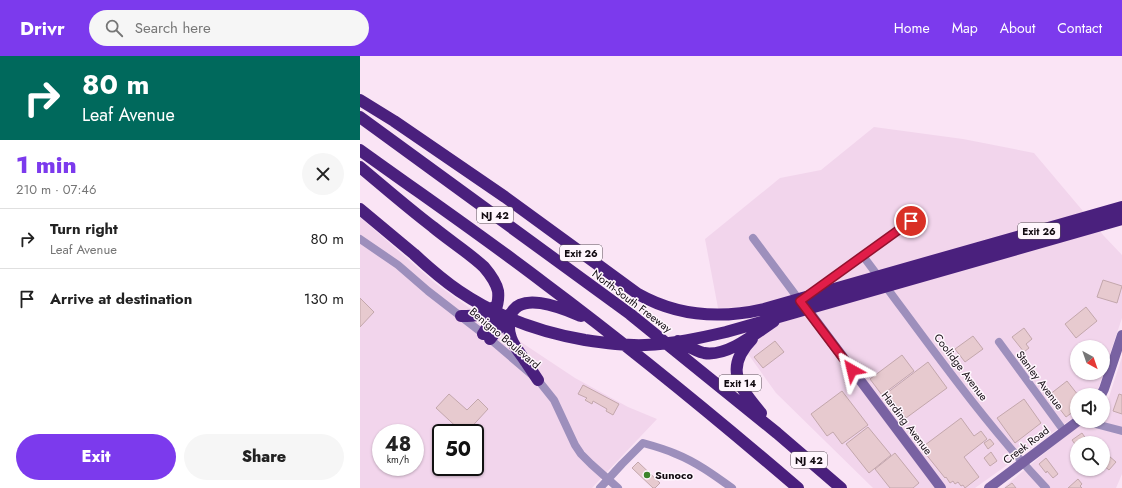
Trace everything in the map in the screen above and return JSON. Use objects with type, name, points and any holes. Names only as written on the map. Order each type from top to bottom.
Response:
[{"type":"highway","name":"Exit 26","points":[[360,100],[394,121],[505,197],[643,297],[660,305],[683,311],[711,315],[749,313],[1122,207]]},
{"type":"highway","name":"North-South Freeway","points":[[360,117],[630,314],[777,433],[841,488]]},
{"type":"highway","name":"NJ 42","points":[[360,150],[594,320],[702,407],[798,488]]},
{"type":"highway","points":[[360,166],[402,203],[484,268],[494,280],[498,291],[498,301],[486,336]]},
{"type":"highway","points":[[360,209],[439,276],[465,295],[490,310],[523,325],[546,332],[570,338],[624,345],[652,345],[685,341],[719,333],[1122,219]]},
{"type":"highway","points":[[461,316],[485,314],[490,311],[498,301]]},
{"type":"highway","points":[[630,314],[704,353],[715,353],[727,351],[761,330],[800,301]]},
{"type":"highway","points":[[486,336],[521,304],[532,302],[570,311],[594,320]]},
{"type":"highway","points":[[512,312],[509,326],[511,339],[538,380]]},
{"type":"highway","name":"Exit 14","points":[[761,330],[741,353],[737,364],[737,375],[743,390],[777,433]]},
{"type":"main road","name":"Harding Avenue","points":[[800,301],[941,488]]},
{"type":"main road","points":[[1104,388],[1122,335]]},
{"type":"main road","name":"Creek Road","points":[[989,488],[1070,427]]},
{"type":"street","points":[[800,301],[911,221]]},
{"type":"street","name":"Harding Avenue","points":[[753,238],[800,301]]},
{"type":"street","name":"Benigno Boulevard","points":[[360,239],[398,265],[538,380],[554,400],[575,445],[581,454],[618,488]]},
{"type":"street","name":"Coolidge Avenue","points":[[863,256],[981,413],[1022,463],[1046,488]]},
{"type":"street","name":"Stanley Avenue","points":[[999,342],[1064,431]]},
{"type":"street","points":[[1110,428],[1122,431]]},
{"type":"street","points":[[600,488],[643,443],[676,453],[708,471],[732,488]]},
{"type":"shaded area","points":[[874,127],[963,139],[1034,153],[1104,236],[1122,255],[1122,318],[1110,354],[1110,340],[1070,340],[1070,380],[1101,380],[1098,388],[1070,388],[1070,420],[975,488],[873,488],[776,393],[741,344],[767,324],[754,307],[718,308],[705,239],[780,178],[821,170]]},
{"type":"shaded area","points":[[360,217],[435,283],[468,307],[575,378],[628,407],[657,419],[592,488],[360,488]]},
{"type":"shaded area","points":[[1122,357],[1122,474],[1116,488],[1003,488],[1075,428],[1110,428],[1110,394]]},
{"type":"building","points":[[1103,280],[1122,286],[1117,303],[1097,297]]},
{"type":"building","points":[[360,298],[374,312],[360,327]]},
{"type":"building","points":[[1086,307],[1097,321],[1076,338],[1065,324]]},
{"type":"building","points":[[1024,328],[1032,339],[1026,344],[1029,348],[1024,352],[1012,337]]},
{"type":"building","points":[[973,336],[983,349],[965,362],[955,349]]},
{"type":"building","points":[[775,341],[784,352],[763,368],[754,357]]},
{"type":"building","points":[[902,355],[914,371],[882,395],[870,379]]},
{"type":"building","points":[[928,362],[947,388],[906,418],[887,393]]},
{"type":"building","points":[[1067,381],[1072,388],[1070,388],[1070,414],[1066,417],[1049,395]]},
{"type":"building","points":[[583,385],[619,404],[613,415],[606,411],[607,409],[593,401],[592,404],[585,400],[587,398],[578,394]]},
{"type":"building","points":[[842,391],[868,425],[842,444],[833,432],[827,436],[811,414]]},
{"type":"building","points":[[449,394],[467,410],[478,399],[488,409],[474,424],[453,424],[436,408]]},
{"type":"building","points":[[1119,394],[1122,395],[1122,414],[1113,411]]},
{"type":"building","points":[[1024,399],[1041,423],[1015,443],[997,418]]},
{"type":"building","points":[[961,418],[974,436],[981,431],[987,439],[964,457],[979,477],[965,488],[958,482],[955,484],[953,481],[950,483],[921,448]]},
{"type":"building","points":[[868,427],[891,455],[869,473],[846,444]]},
{"type":"building","points":[[990,439],[994,444],[988,449],[984,443]]},
{"type":"building","points":[[991,452],[997,461],[990,466],[984,458]]},
{"type":"building","points":[[895,453],[919,483],[913,488],[890,488],[875,469]]},
{"type":"building","points":[[1110,457],[1116,462],[1110,469]]},
{"type":"building","points":[[1046,458],[1058,474],[1053,478],[1047,471],[1046,473],[1039,464]]},
{"type":"building","points":[[638,462],[660,483],[655,488],[653,488],[632,468]]},
{"type":"building","points":[[1078,479],[1082,484],[1080,486],[1082,488],[1068,488]]},
{"type":"building","points":[[1012,483],[1016,488],[1005,488]]},
{"type":"place","name":"Sunoco","points":[[647,475]]},
{"type":"route","points":[[852,370],[800,301],[911,221]]}]
